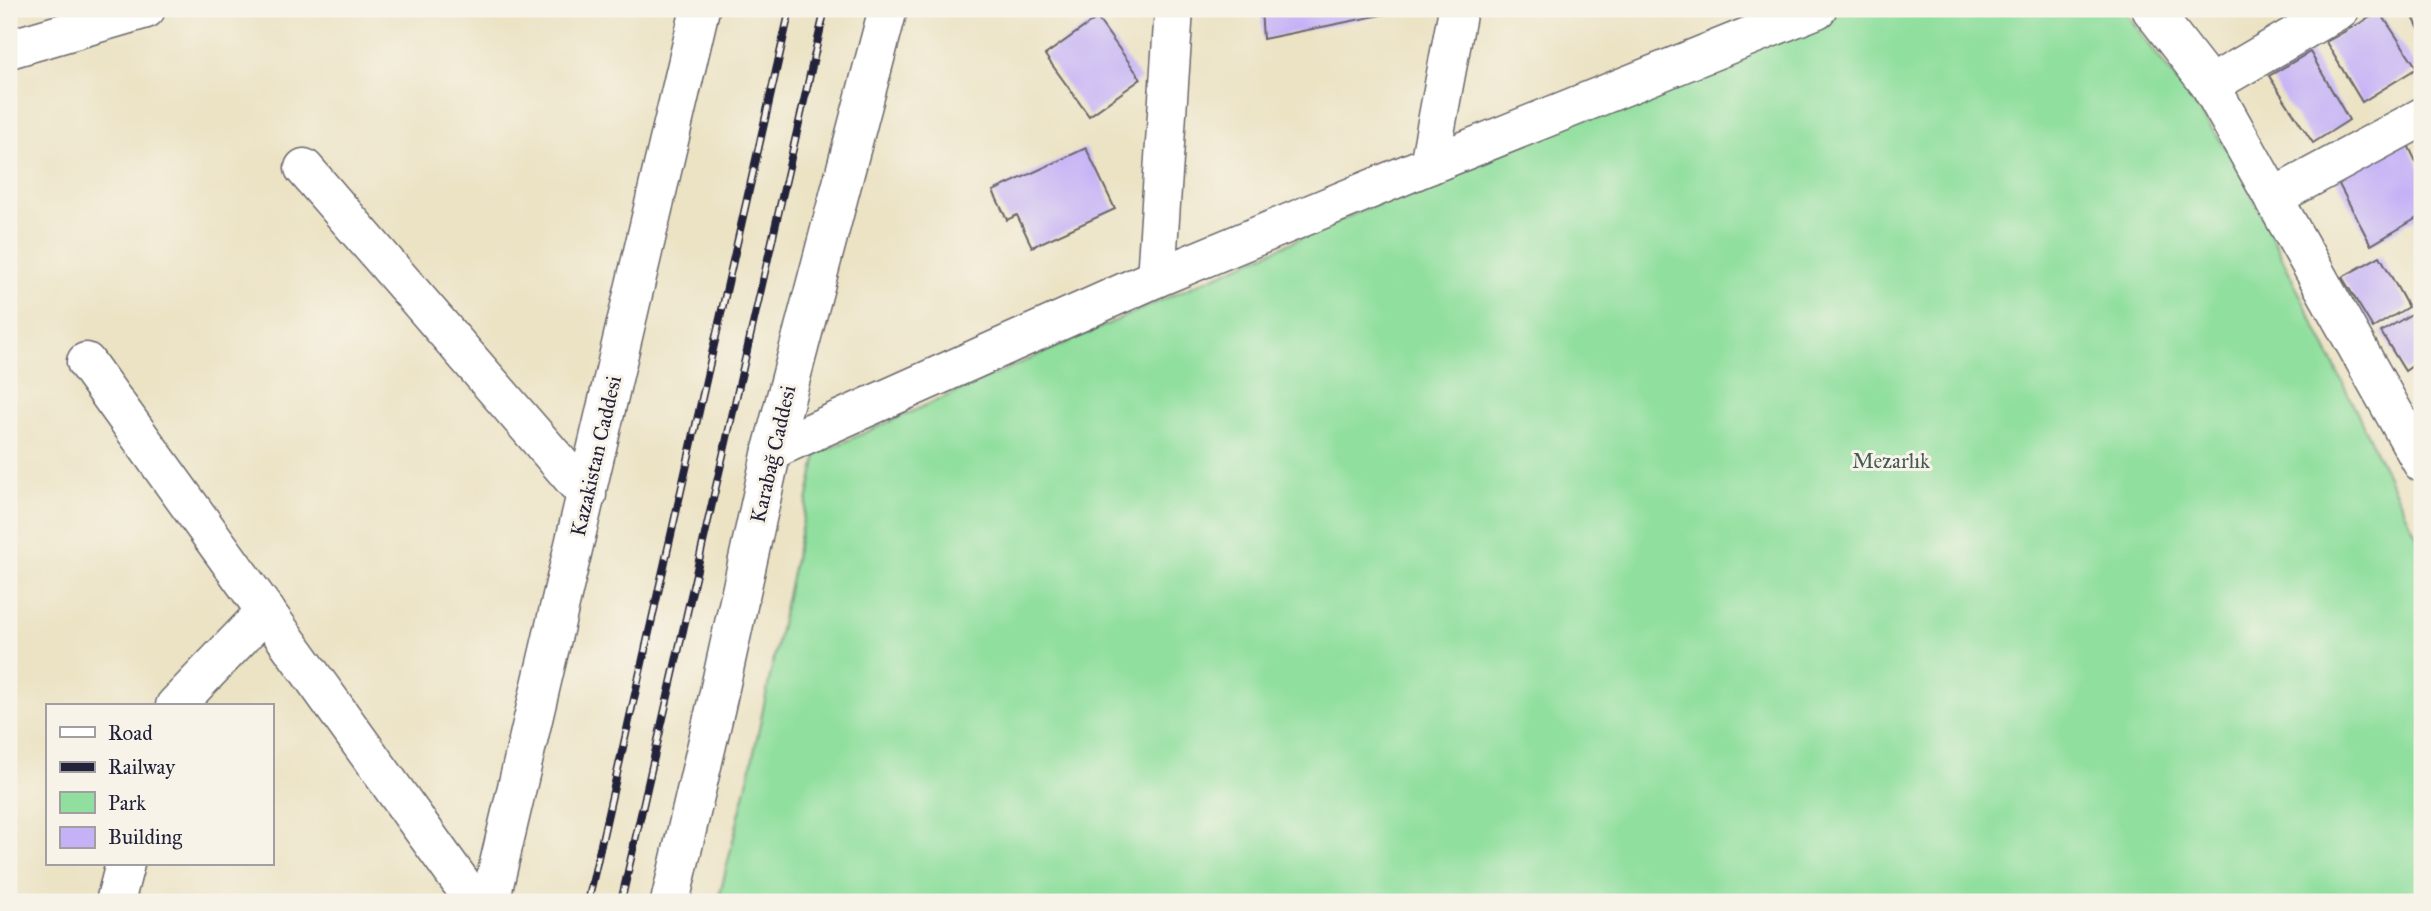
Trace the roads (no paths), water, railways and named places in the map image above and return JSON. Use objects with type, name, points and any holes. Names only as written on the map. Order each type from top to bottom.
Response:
[{"type":"street","points":[[9,49],[146,9]]},
{"type":"street","name":"Kazakistan Caddesi","points":[[489,902],[700,9]]},
{"type":"street","name":"Karabağ Caddesi","points":[[670,902],[772,450],[888,9]]},
{"type":"street","points":[[1156,278],[1174,9]]},
{"type":"street","points":[[1429,164],[1458,9]]},
{"type":"street","points":[[772,450],[1156,278],[1429,164],[1817,9]]},
{"type":"street","points":[[2151,9],[2210,85],[2422,463]]},
{"type":"street","points":[[2210,85],[2340,9]]},
{"type":"street","points":[[2274,197],[2422,117]]},
{"type":"street","points":[[304,168],[587,495]]},
{"type":"street","points":[[86,362],[475,902]]},
{"type":"street","points":[[177,704],[266,611]]},
{"type":"street","points":[[115,902],[124,866]]},
{"type":"railway","points":[[588,902],[790,9]]},
{"type":"railway","points":[[621,902],[825,9]]},
{"type":"park label","name":"Mezarlık","points":[[1891,461]]}]
